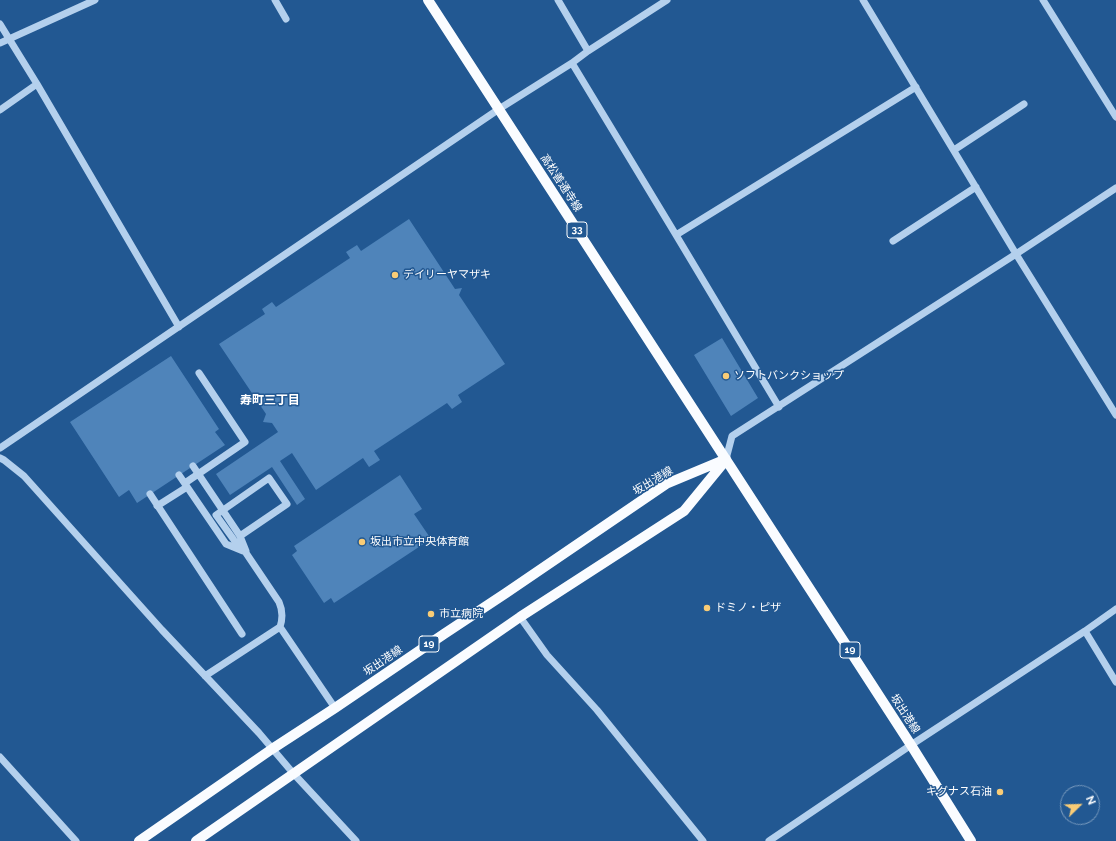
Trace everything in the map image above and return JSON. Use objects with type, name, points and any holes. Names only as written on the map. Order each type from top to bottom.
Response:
[{"type":"main road","name":"高松善通寺線","points":[[428,0],[726,459]]},
{"type":"main road","points":[[196,841],[520,618],[684,511],[726,459]]},
{"type":"main road","name":"坂出港線","points":[[139,841],[272,749],[666,484],[726,459],[911,745],[971,841]]},
{"type":"street","points":[[0,43],[95,0]]},
{"type":"street","points":[[275,0],[286,19]]},
{"type":"street","points":[[558,0],[588,50]]},
{"type":"street","points":[[0,448],[499,109],[667,0]]},
{"type":"street","points":[[863,0],[1016,254],[1116,415]]},
{"type":"street","points":[[1043,0],[1116,116]]},
{"type":"street","points":[[0,24],[37,84],[179,327]]},
{"type":"street","points":[[572,63],[779,406]]},
{"type":"street","points":[[0,110],[37,84]]},
{"type":"street","points":[[676,234],[916,87]]},
{"type":"street","points":[[954,150],[1024,104]]},
{"type":"street","points":[[893,241],[976,187]]},
{"type":"street","points":[[726,459],[732,436],[1116,188]]},
{"type":"street","points":[[157,506],[186,485],[198,474],[245,442],[198,373]]},
{"type":"street","points":[[0,458],[24,476],[356,841]]},
{"type":"street","points":[[193,466],[240,536],[246,553]]},
{"type":"street","points":[[179,475],[226,544],[246,553]]},
{"type":"street","points":[[205,676],[280,627],[283,620],[279,602],[246,553],[234,540],[216,515],[269,478],[287,504],[240,536]]},
{"type":"street","points":[[150,494],[242,634]]},
{"type":"street","points":[[774,840],[911,745],[1116,609]]},
{"type":"street","points":[[520,618],[547,655],[597,710],[703,841]]},
{"type":"street","points":[[280,627],[334,708]]},
{"type":"street","points":[[1084,631],[1116,682]]},
{"type":"street","points":[[0,759],[76,841]]},
{"type":"building","points":[[409,219],[455,289],[462,288],[459,295],[505,364],[458,395],[462,402],[452,409],[447,403],[374,451],[380,460],[369,467],[363,458],[316,490],[292,453],[280,461],[305,499],[297,505],[272,467],[230,495],[216,474],[278,432],[272,423],[263,422],[266,414],[219,344],[265,314],[262,309],[272,302],[276,307],[350,258],[346,252],[357,245],[361,251]]},
{"type":"building","name":"ソフトバンクショップ","points":[[722,338],[758,398],[731,416],[694,355]]},
{"type":"building","points":[[171,356],[219,429],[215,432],[225,445],[137,503],[129,490],[119,497],[70,422]]},
{"type":"building","name":"坂出市立中央体育館","points":[[400,475],[422,509],[414,514],[431,539],[334,603],[331,598],[324,603],[292,555],[297,551],[294,546]]},
{"type":"place","name":"デイリーヤマザキ","points":[[395,275]]},
{"type":"place","name":"ソフトバンクショップ","points":[[726,376]]},
{"type":"place","name":"坂出市立中央体育館","points":[[362,542]]},
{"type":"place","name":"ドミノ・ピザ","points":[[707,608]]},
{"type":"place","name":"市立病院","points":[[431,614]]},
{"type":"place","name":"キグナス石油","points":[[1000,792]]},
{"type":"district","name":"寿町三丁目","points":[[270,400]]}]
